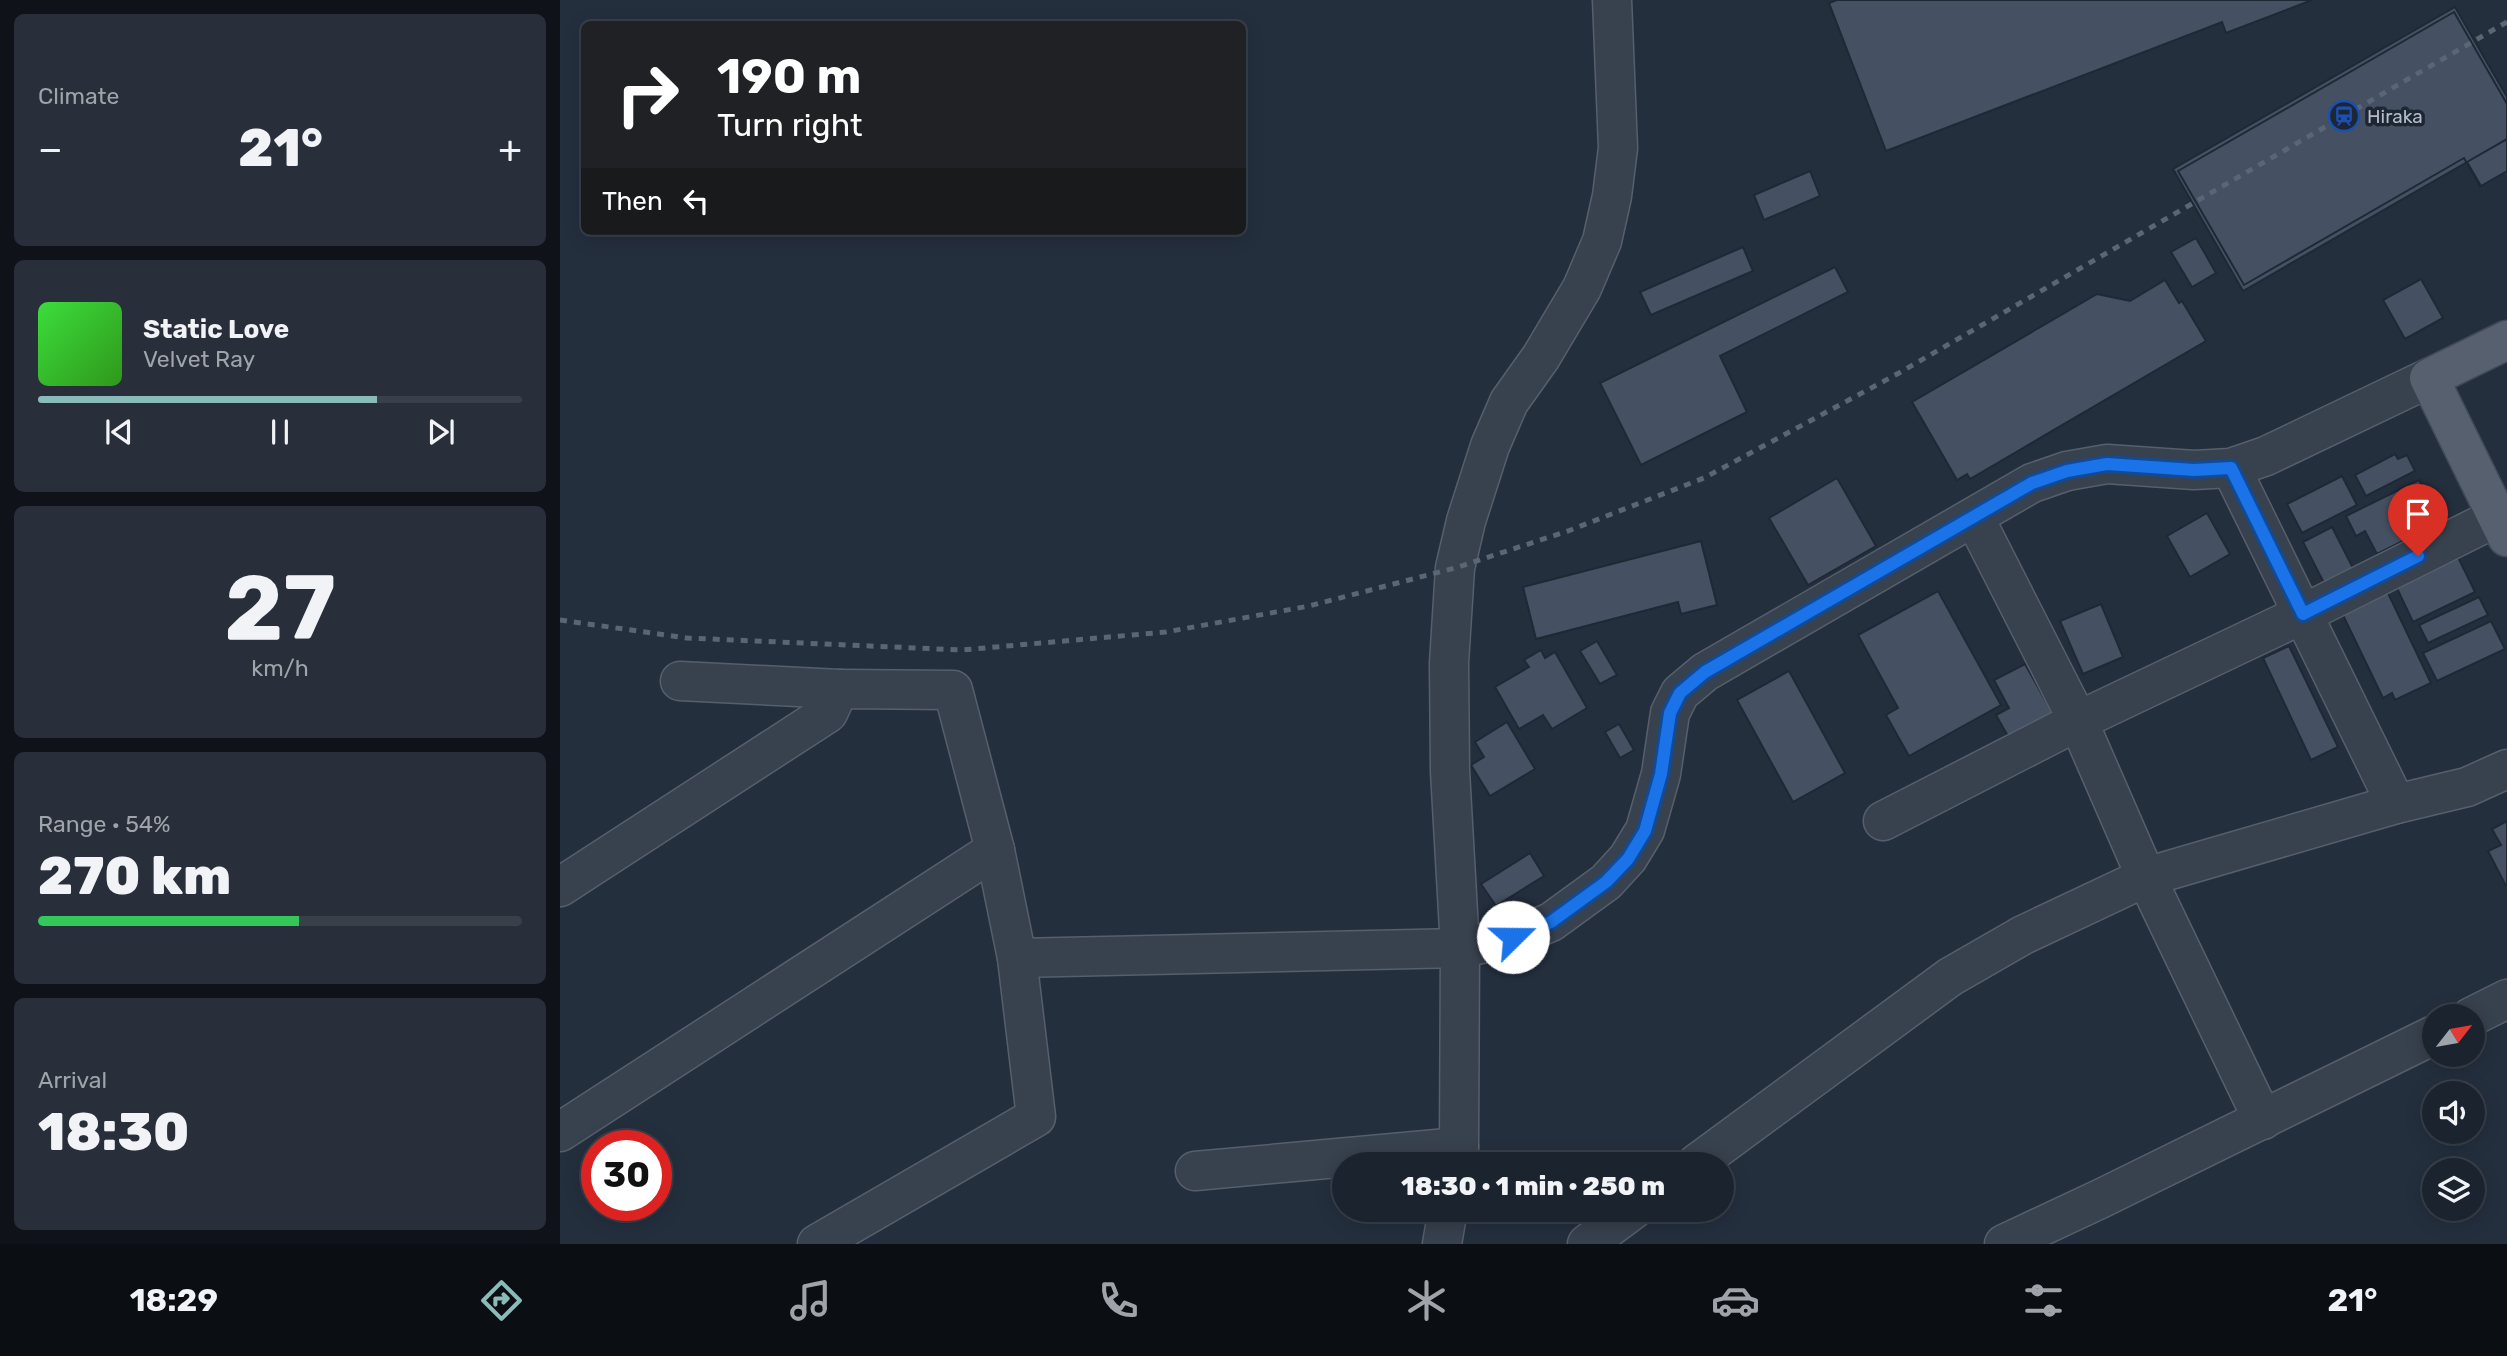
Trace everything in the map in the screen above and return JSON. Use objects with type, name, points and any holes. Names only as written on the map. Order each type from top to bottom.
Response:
[{"type":"main road","points":[[2502,527],[2429,377],[2507,340]]},
{"type":"street","points":[[1458,1152],[1460,948],[1450,758],[1449,663],[1455,568],[1466,521],[1490,446],[1509,402],[1541,357],[1582,288],[1602,241],[1612,196],[1618,148],[1612,0]]},
{"type":"street","points":[[1017,958],[1460,948],[1513,937],[1551,922],[1606,882],[1628,859],[1645,831],[1661,774],[1670,713],[1680,693],[1705,672],[2032,483],[2067,471],[2107,464],[2194,470],[2231,468],[2266,456],[2429,377]]},
{"type":"street","points":[[2231,468],[2396,804]]},
{"type":"street","points":[[1974,517],[2078,721],[2146,877],[2263,1120]]},
{"type":"street","points":[[1883,821],[2078,721],[2303,614],[2502,527]]},
{"type":"street","points":[[680,681],[839,689],[953,690],[995,850],[1017,958],[1035,1117],[817,1244]]},
{"type":"street","points":[[560,887],[828,713],[839,689]]},
{"type":"street","points":[[1712,1152],[1950,977],[2023,935],[2146,877],[2396,804],[2467,787],[2507,769]]},
{"type":"street","points":[[560,1132],[995,850]]},
{"type":"street","points":[[2485,1010],[2507,999]]},
{"type":"street","points":[[2004,1244],[2073,1230],[2263,1120],[2422,1041]]},
{"type":"street","points":[[1195,1171],[1332,1163]]},
{"type":"street","points":[[1442,1244],[1446,1222]]},
{"type":"street","points":[[1587,1244],[1617,1222]]},
{"type":"building","points":[[1837,0],[2312,0],[2226,33],[2222,22],[1886,151],[1829,3]]},
{"type":"building","points":[[2455,7],[2507,97],[2507,139],[2243,291],[2173,169]]},
{"type":"building","points":[[2454,12],[2507,104],[2507,170],[2480,186],[2464,158],[2244,285],[2178,171]]},
{"type":"building","points":[[2507,139],[2507,171],[2481,186],[2467,162]]},
{"type":"building","points":[[1810,171],[1820,196],[1764,220],[1754,195]]},
{"type":"building","points":[[2196,238],[2216,273],[2192,287],[2171,252]]},
{"type":"building","points":[[1743,247],[1753,271],[1651,315],[1640,292]]},
{"type":"building","points":[[1835,267],[1848,292],[1720,356],[1747,412],[1641,465],[1600,383]]},
{"type":"building","points":[[2421,279],[2443,318],[2405,339],[2383,300]]},
{"type":"building","points":[[2165,280],[2179,303],[2182,301],[2206,341],[1970,479],[1967,474],[1957,480],[1912,402],[2097,294],[2130,301]]},
{"type":"building","points":[[2395,454],[2398,459],[2407,455],[2415,471],[2366,496],[2355,475]]},
{"type":"building","points":[[2342,476],[2357,505],[2302,533],[2287,504]]},
{"type":"building","points":[[1837,478],[1876,546],[1808,585],[1769,518]]},
{"type":"building","points":[[2419,480],[2441,522],[2377,554],[2365,531],[2356,536],[2346,516]]},
{"type":"building","points":[[2207,513],[2230,554],[2190,577],[2167,536]]},
{"type":"building","points":[[2332,527],[2353,568],[2324,583],[2303,542]]},
{"type":"building","points":[[1701,541],[1717,605],[1681,614],[1678,602],[1536,639],[1523,587]]},
{"type":"building","points":[[2457,555],[2475,592],[2413,622],[2395,584]]},
{"type":"building","points":[[2386,589],[2431,683],[2395,700],[2392,693],[2383,698],[2341,611]]},
{"type":"building","points":[[1938,591],[2001,705],[1909,756],[1886,715],[1898,708],[1858,635]]},
{"type":"building","points":[[2479,597],[2488,615],[2428,643],[2419,625]]},
{"type":"building","points":[[2101,604],[2123,657],[2083,674],[2060,621]]},
{"type":"building","points":[[2491,621],[2505,649],[2437,681],[2423,653]]},
{"type":"building","points":[[1597,641],[1617,675],[1600,684],[1580,651]]},
{"type":"building","points":[[2289,646],[2338,747],[2311,760],[2263,658]]},
{"type":"building","points":[[1541,650],[1545,658],[1555,652],[1587,708],[1552,729],[1543,715],[1519,729],[1495,687],[1529,667],[1524,660]]},
{"type":"building","points":[[2025,664],[2053,714],[2009,738],[1996,715],[2009,708],[1994,680]]},
{"type":"building","points":[[1789,671],[1845,773],[1793,802],[1737,700]]},
{"type":"building","points":[[1507,722],[1535,769],[1490,796],[1471,765],[1484,757],[1475,742]]},
{"type":"building","points":[[1619,724],[1634,750],[1620,758],[1605,732]]},
{"type":"building","points":[[2507,821],[2506,886],[2488,851],[2501,845],[2492,829]]},
{"type":"building","points":[[1530,853],[1544,876],[1496,906],[1481,884]]},
{"type":"railway","points":[[560,620],[687,638],[962,650],[1166,632],[1309,606],[1455,568],[1568,531],[1704,478],[1899,373],[2507,22]]},
{"type":"place","name":"Hiraka","points":[[2344,116]]},
{"type":"route","points":[[1513,937],[1551,922],[1606,882],[1628,859],[1645,831],[1661,774],[1670,713],[1680,693],[1705,672],[2032,483],[2067,471],[2107,464],[2194,470],[2231,468],[2303,614],[2418,556]]}]
